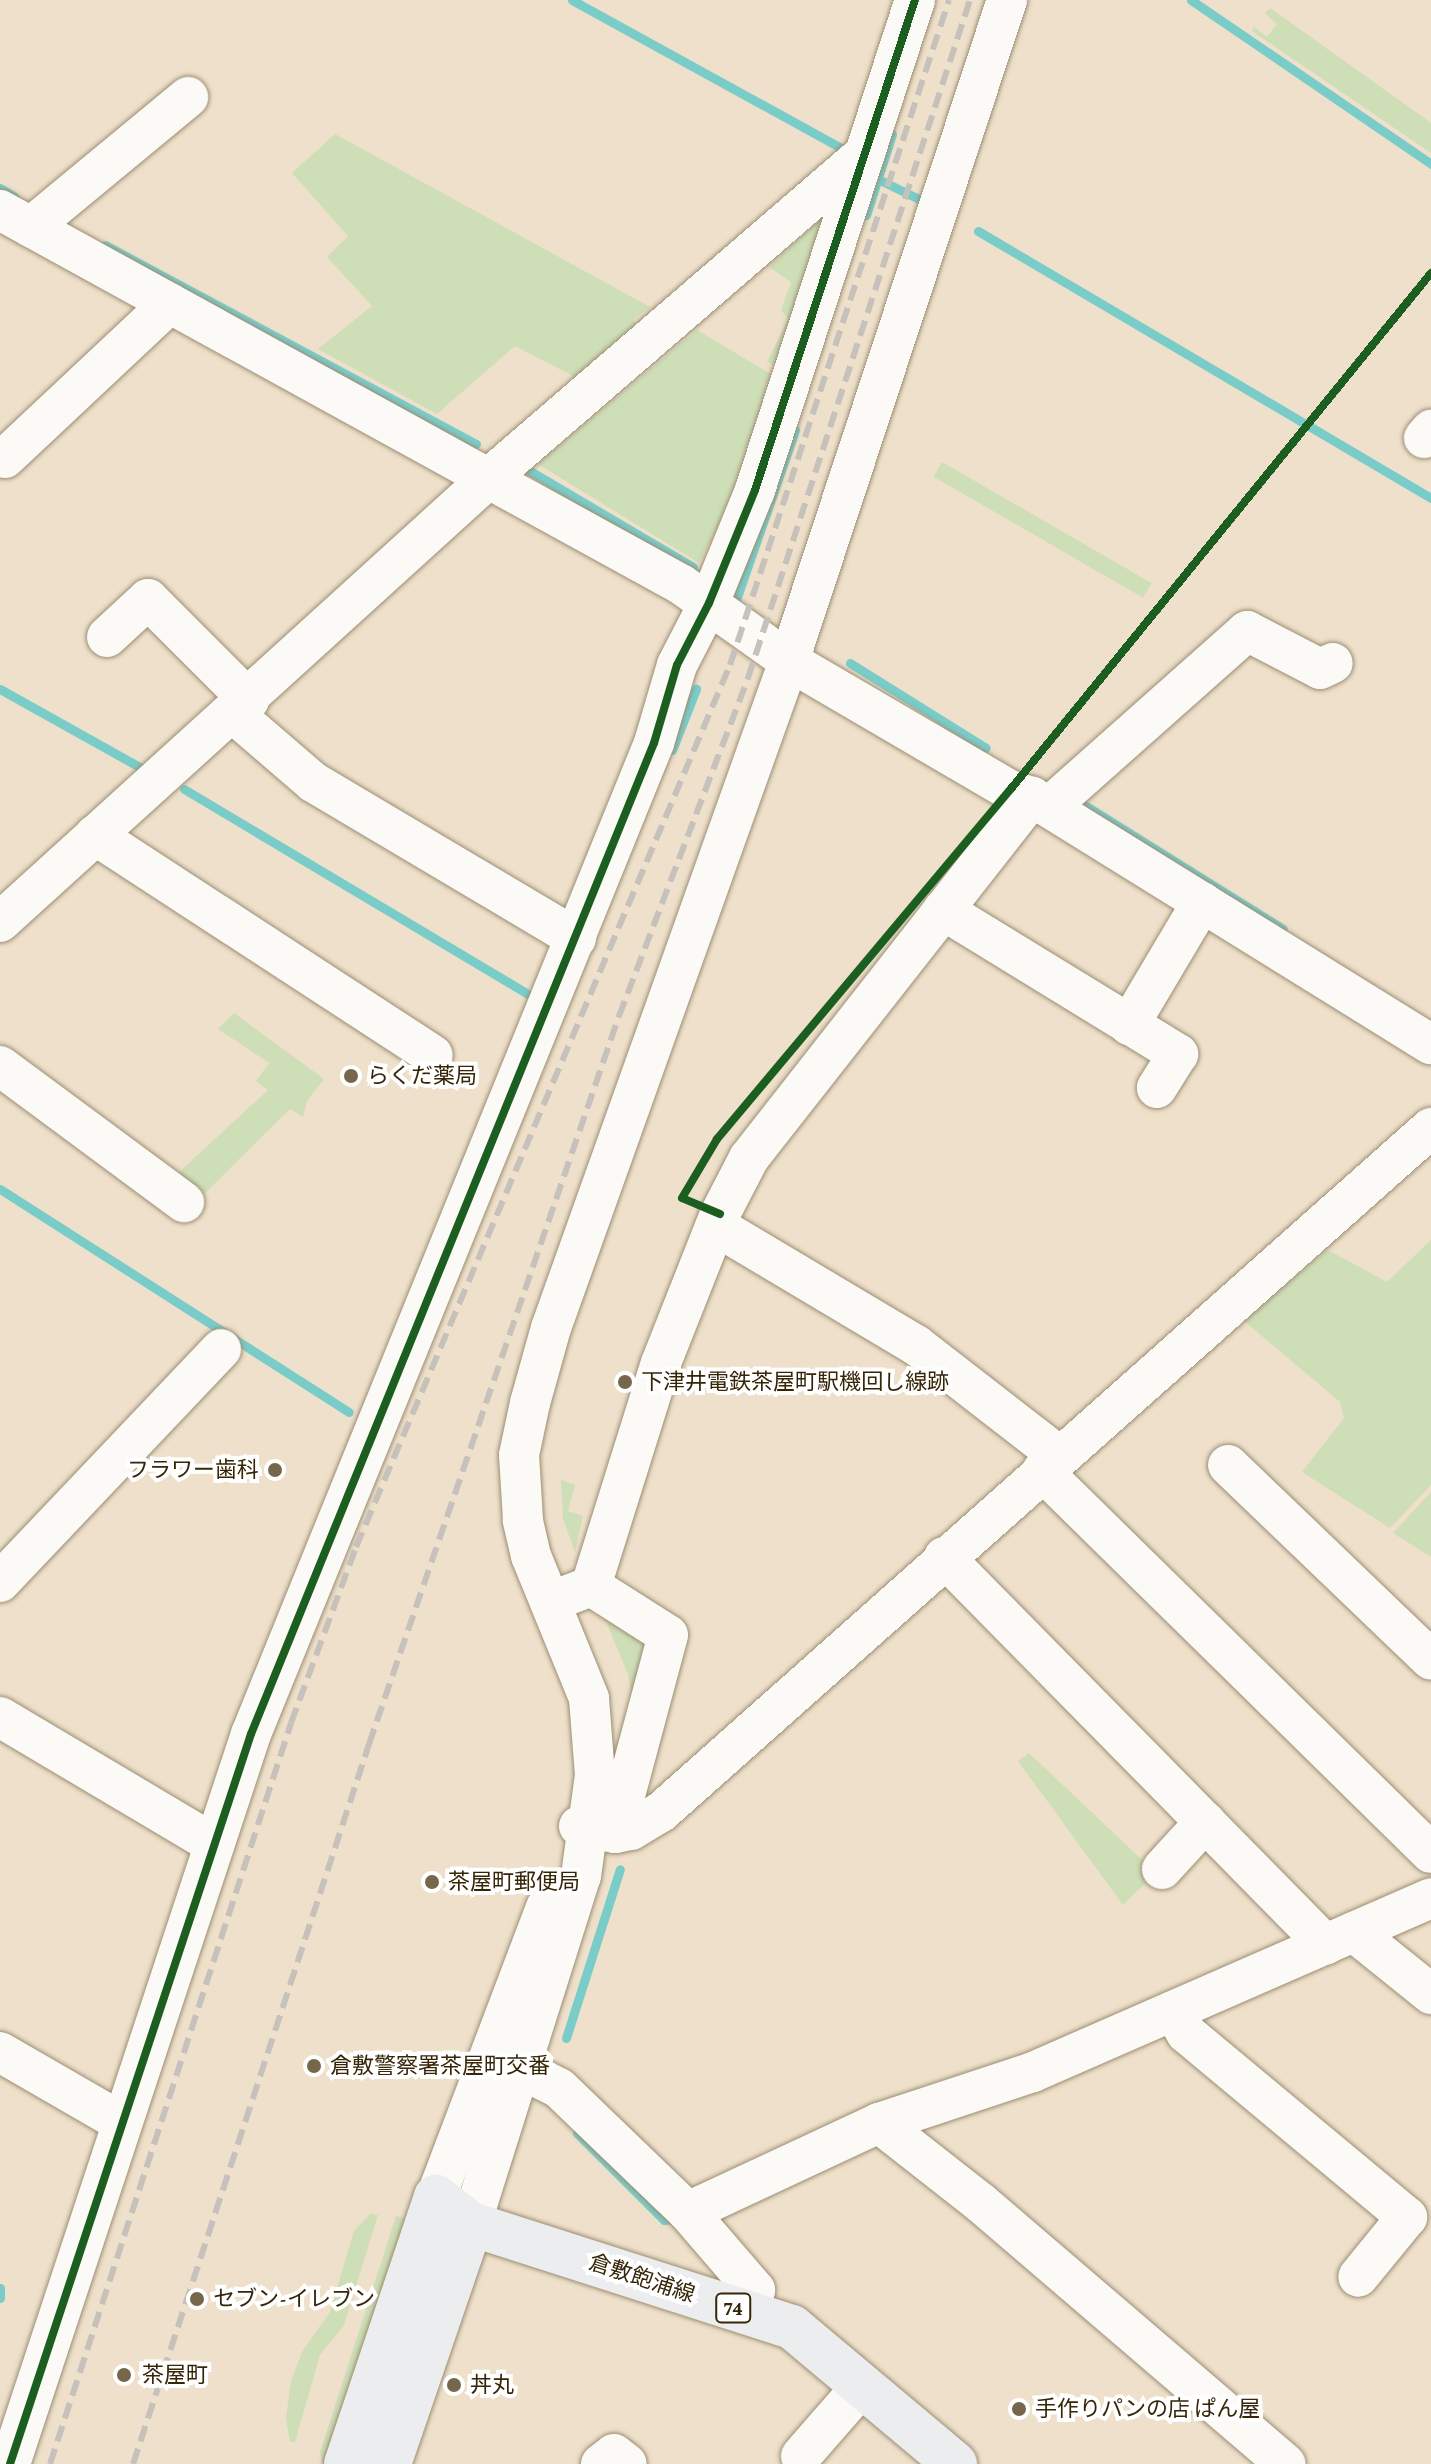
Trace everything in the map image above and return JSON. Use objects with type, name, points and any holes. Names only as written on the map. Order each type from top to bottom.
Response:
[{"type":"main road","name":"倉敷飽浦線","points":[[436,2197],[471,2224],[792,2327],[955,2464]]},
{"type":"main road","points":[[364,2444],[436,2197]]},
{"type":"main road","points":[[364,2444],[425,2267],[452,2229],[471,2224]]},
{"type":"main road","points":[[389,2464],[471,2224]]},
{"type":"main road","points":[[346,2464],[364,2444],[386,2433],[411,2359],[434,2325]]},
{"type":"street","points":[[8,2455],[214,1844],[365,1446],[654,743],[677,665],[709,603],[755,490],[915,0]]},
{"type":"street","points":[[471,2224],[595,1829],[589,1698],[531,1556],[519,1485],[530,1403],[551,1328],[789,661],[1007,0]]},
{"type":"street","points":[[188,97],[31,216],[170,303],[709,603],[789,661],[1010,790],[1053,797],[1202,902],[1431,1044]]},
{"type":"street","points":[[0,922],[241,707],[489,478],[864,154]]},
{"type":"street","points":[[5,458],[170,303]]},
{"type":"street","points":[[107,637],[148,599],[241,707],[313,782],[576,938]]},
{"type":"street","points":[[591,1586],[631,1448],[716,1226],[765,1135],[943,910],[1053,797],[1247,631],[1320,669],[1333,663]]},
{"type":"street","points":[[95,835],[433,1055]]},
{"type":"street","points":[[1129,1025],[1202,902]]},
{"type":"street","points":[[943,910],[1178,1054],[1157,1088]]},
{"type":"street","points":[[0,1066],[184,1202]]},
{"type":"street","points":[[595,1829],[631,1830],[661,1812],[944,1557],[1431,1128]]},
{"type":"street","points":[[716,1226],[916,1345],[1050,1464],[1431,1853]]},
{"type":"street","points":[[0,1582],[221,1349]]},
{"type":"street","points":[[1228,1465],[1431,1660]]},
{"type":"street","points":[[944,1557],[1205,1822],[1340,1938],[1431,1994]]},
{"type":"street","points":[[550,1602],[591,1586]]},
{"type":"street","points":[[436,2197],[595,1829],[668,1635],[591,1586]]},
{"type":"street","points":[[0,1717],[214,1844]]},
{"type":"street","points":[[1162,1869],[1205,1822]]},
{"type":"street","points":[[688,2212],[879,2123],[1033,2072],[1431,1898]]},
{"type":"street","points":[[1173,2011],[1186,2033],[1407,2217],[1358,2277]]},
{"type":"street","points":[[0,2052],[121,2122]]},
{"type":"street","points":[[521,2069],[559,2088],[688,2212],[755,2290],[748,2313]]},
{"type":"street","points":[[879,2123],[1051,2261],[1285,2464]]},
{"type":"street","points":[[801,2456],[862,2386]]},
{"type":"street","points":[[601,2464],[614,2454],[627,2464]]},
{"type":"green space","points":[[1270,8],[1431,123],[1431,153],[1252,31],[1254,27],[1267,37],[1277,24],[1265,13]]},
{"type":"green space","points":[[335,134],[650,307],[633,320],[644,331],[583,381],[515,346],[437,414],[318,349],[372,306],[327,257],[348,236],[292,173]]},
{"type":"green space","points":[[819,221],[825,223],[779,367],[767,362],[788,319],[781,310],[791,282],[769,267]]},
{"type":"green space","points":[[697,330],[774,376],[731,503],[699,563],[538,464]]},
{"type":"green space","points":[[942,462],[1152,583],[1143,598],[934,477]]},
{"type":"green space","points":[[234,1013],[324,1079],[307,1101],[303,1117],[290,1109],[203,1195],[176,1175],[268,1090],[256,1081],[269,1063],[218,1029]]},
{"type":"green space","points":[[1431,1240],[1431,1485],[1390,1528],[1302,1472],[1344,1418],[1340,1402],[1243,1320],[1328,1250],[1387,1282]]},
{"type":"green space","points":[[561,1480],[575,1485],[568,1511],[583,1516],[575,1552],[563,1519]]},
{"type":"green space","points":[[1431,1492],[1431,1557],[1393,1533]]},
{"type":"green space","points":[[605,1619],[651,1641],[635,1716],[628,1674]]},
{"type":"green space","points":[[1029,1753],[1156,1873],[1123,1905],[1018,1761]]},
{"type":"green space","points":[[370,2214],[378,2215],[344,2325],[320,2355],[295,2442],[290,2442],[286,2418],[291,2381],[303,2350],[330,2312],[354,2231]]},
{"type":"green space","points":[[396,2216],[412,2220],[327,2464],[323,2463],[320,2452]]},
{"type":"waterway","points":[[572,0],[845,150]]},
{"type":"waterway","points":[[1191,0],[1431,164]]},
{"type":"waterway","points":[[866,215],[892,134]]},
{"type":"waterway","points":[[878,179],[923,201]]},
{"type":"waterway","points":[[0,188],[15,197]]},
{"type":"waterway","points":[[978,231],[1431,498]]},
{"type":"waterway","points":[[105,245],[476,444]]},
{"type":"waterway","points":[[737,597],[795,430]]},
{"type":"waterway","points":[[530,471],[693,567]]},
{"type":"waterway","points":[[850,663],[986,748]]},
{"type":"waterway","points":[[0,689],[147,771]]},
{"type":"waterway","points":[[672,750],[696,689]]},
{"type":"waterway","points":[[184,789],[528,994]]},
{"type":"waterway","points":[[1075,799],[1283,929]]},
{"type":"waterway","points":[[0,1189],[349,1412]]},
{"type":"waterway","points":[[566,2038],[620,1869]]},
{"type":"waterway","points":[[577,2133],[664,2220],[674,2219]]},
{"type":"waterway","points":[[0,2288],[0,2298]]},
{"type":"railway","points":[[50,2464],[291,1723],[356,1547],[730,665],[949,0]]},
{"type":"railway","points":[[133,2464],[369,1744],[619,1016],[748,678],[970,0]]},
{"type":"cycle path","points":[[10,2464],[251,1734],[654,743],[677,665],[709,603],[755,490],[915,0]]},
{"type":"cycle path","points":[[720,1214],[682,1198],[717,1139],[1010,790],[1431,273]]},
{"type":"place","name":"らくだ薬局","points":[[351,1076]]},
{"type":"place","name":"下津井電鉄茶屋町駅機回し線跡","points":[[625,1382]]},
{"type":"place","name":"フラワー歯科","points":[[275,1470]]},
{"type":"place","name":"茶屋町郵便局","points":[[432,1882]]},
{"type":"place","name":"倉敷警察署茶屋町交番","points":[[314,2066]]},
{"type":"place","name":"セブン-イレブン","points":[[197,2299]]},
{"type":"place","name":"茶屋町","points":[[124,2375]]},
{"type":"place","name":"丼丸","points":[[454,2385]]},
{"type":"place","name":"手作りパンの店 ぱん屋","points":[[1019,2409]]}]
